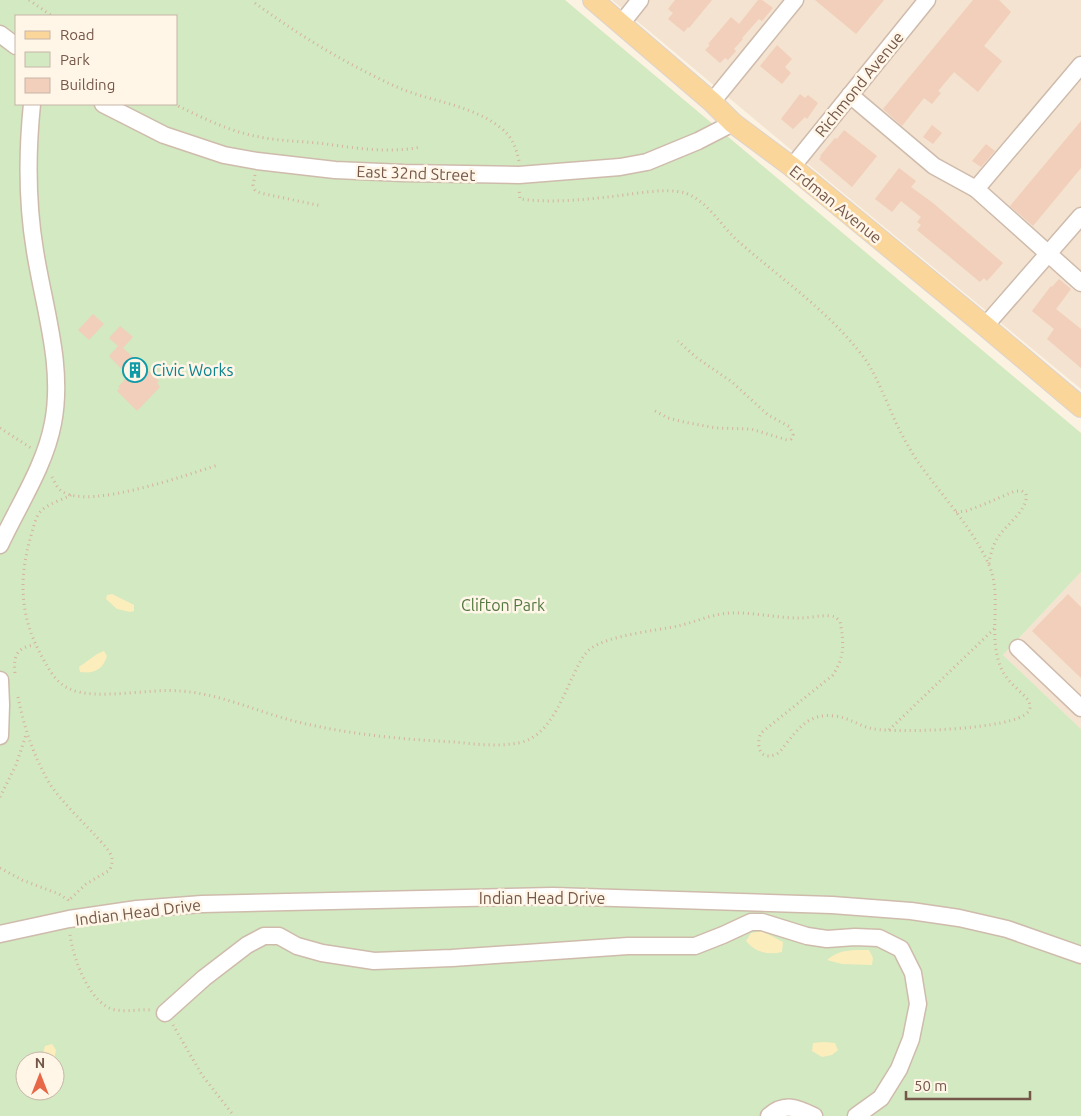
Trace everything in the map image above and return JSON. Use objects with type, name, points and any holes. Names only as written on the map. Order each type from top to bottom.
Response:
[{"type":"main road","name":"Erdman Avenue","points":[[604,3],[621,24],[712,102],[733,123],[792,167],[986,326],[1081,407]]},
{"type":"street","points":[[621,24],[640,0]]},
{"type":"street","points":[[712,102],[795,0]]},
{"type":"street","name":"Richmond Avenue","points":[[792,167],[926,0]]},
{"type":"street","points":[[0,34],[15,45]]},
{"type":"street","points":[[976,189],[1081,65]]},
{"type":"street","points":[[850,95],[934,166],[976,189],[1081,283]]},
{"type":"street","points":[[0,545],[42,460],[53,423],[55,405],[56,371],[32,226],[28,174],[29,129],[32,105]]},
{"type":"street","name":"East 32nd Street","points":[[105,105],[131,120],[164,135],[224,155],[257,161],[335,170],[404,173],[519,175],[620,167],[647,162],[733,123]]},
{"type":"street","points":[[986,326],[1081,216]]},
{"type":"street","points":[[1018,648],[1081,708]]},
{"type":"street","points":[[0,736],[1,705],[8,678]]},
{"type":"street","name":"Indian Head Drive","points":[[0,934],[69,919],[137,909],[202,904],[553,896],[832,905],[911,911],[959,918],[1007,929],[1081,955]]},
{"type":"street","points":[[166,1013],[204,978],[247,945],[264,936],[279,936],[297,946],[322,954],[374,961],[452,958],[628,946],[695,946],[751,922],[762,922],[807,936],[827,939],[878,938],[901,949],[913,973],[918,1004],[911,1039],[899,1069],[881,1098],[856,1116]]},
{"type":"street","points":[[769,1116],[777,1109],[790,1107],[814,1116]]},
{"type":"path","points":[[29,0],[51,15]]},
{"type":"path","points":[[71,495],[42,510],[37,516],[25,556],[22,574],[23,600],[28,626],[35,645],[59,683],[71,690],[109,694],[180,690],[202,693],[290,720],[342,732],[387,738],[504,745],[533,739],[543,729],[557,708],[582,657],[591,649],[603,642],[680,625],[714,615],[730,613],[800,618],[829,616],[836,617],[840,622],[842,656],[839,665],[833,675],[761,733],[758,745],[765,755],[773,756],[780,752],[805,722],[830,715],[840,716],[873,729],[980,727],[1010,722],[1027,714],[1030,708],[1030,701],[1015,687],[1001,668],[995,628],[995,581],[989,565],[977,542],[904,440],[874,373],[864,358],[835,326],[799,291],[736,239],[707,207],[683,192],[558,200],[520,199],[519,161],[516,147],[501,128],[486,118],[464,108],[400,88],[345,61],[313,43],[255,3]]},
{"type":"path","points":[[176,105],[216,123],[260,138],[366,149],[402,151],[421,147]]},
{"type":"path","points":[[260,138],[255,190],[271,196],[322,206]]},
{"type":"path","points":[[655,411],[668,418],[702,426],[751,429],[787,440],[791,439],[793,434],[790,427],[768,415],[732,382],[697,358],[678,341]]},
{"type":"path","points":[[0,428],[35,450],[50,471],[56,486],[62,492],[71,495],[116,494],[218,465]]},
{"type":"path","points":[[956,512],[966,511],[1015,491],[1026,494],[1025,504],[998,537],[993,547],[989,565]]},
{"type":"path","points":[[889,730],[995,628]]},
{"type":"path","points":[[8,678],[19,649],[35,645]]},
{"type":"path","points":[[18,691],[27,734],[36,759],[49,783],[105,846],[111,856],[110,870],[86,884],[68,900]]},
{"type":"path","points":[[0,797],[16,765],[27,734]]},
{"type":"path","points":[[0,868],[22,880],[59,894],[68,900]]},
{"type":"path","points":[[68,900],[71,945],[78,966],[98,1001],[105,1007],[115,1010],[145,1010],[166,1013],[202,1075],[234,1116]]},
{"type":"shaded area","points":[[612,0],[1081,0],[1081,389],[820,174]]},
{"type":"shaded area","points":[[1081,572],[1081,729],[1003,655]]},
{"type":"green space","name":"Clifton Park","points":[[0,0],[565,0],[1081,433],[1081,572],[1003,655],[1081,729],[1081,1116],[0,1116]]},
{"type":"sand","points":[[112,594],[134,605],[134,611],[117,609],[106,599],[107,595]]},
{"type":"sand","points":[[104,651],[107,656],[100,668],[93,672],[80,672],[79,667]]},
{"type":"sand","points":[[762,931],[783,942],[782,952],[758,951],[746,941],[751,933]]},
{"type":"sand","points":[[869,950],[873,958],[872,965],[842,964],[827,960],[841,952]]},
{"type":"sand","points":[[813,1043],[835,1043],[838,1050],[832,1055],[822,1057],[812,1051]]},
{"type":"sand","points":[[52,1044],[56,1051],[44,1051],[45,1046]]},
{"type":"building","points":[[675,0],[712,0],[684,32],[668,19],[673,13],[668,9]]},
{"type":"building","points":[[758,0],[762,0],[773,8],[762,21],[759,19],[742,38],[734,49],[736,51],[728,60],[725,58],[720,63],[705,50],[710,45],[708,44],[731,17],[739,24]]},
{"type":"building","points":[[815,0],[884,0],[856,34]]},
{"type":"building","points":[[973,0],[999,0],[1011,12],[984,46],[1002,61],[978,92],[954,72],[938,91],[941,93],[932,104],[924,98],[902,126],[883,109]]},
{"type":"building","points":[[777,45],[792,59],[785,67],[791,73],[782,84],[760,66]]},
{"type":"building","points":[[800,94],[805,98],[808,95],[818,103],[807,119],[805,117],[793,129],[781,119]]},
{"type":"building","points":[[1081,121],[1081,168],[1033,226],[1010,206]]},
{"type":"building","points":[[932,125],[942,133],[933,144],[923,137]]},
{"type":"building","points":[[844,130],[877,156],[852,187],[819,159],[835,138],[837,139]]},
{"type":"building","points":[[986,144],[995,151],[981,167],[972,161]]},
{"type":"building","points":[[899,168],[916,181],[911,187],[933,203],[1003,263],[987,281],[984,278],[980,282],[917,230],[921,225],[917,222],[921,217],[901,201],[892,212],[875,199]]},
{"type":"building","points":[[1059,279],[1071,289],[1056,309],[1081,329],[1081,368],[1047,339],[1054,329],[1032,311],[1051,286]]},
{"type":"building","points":[[93,314],[104,324],[89,340],[78,330]]},
{"type":"building","name":"Civic Works","points":[[120,326],[133,337],[123,348],[159,381],[157,383],[160,387],[137,411],[117,391],[120,388],[118,387],[128,376],[109,356],[118,346],[109,338]]},
{"type":"building","points":[[1068,594],[1081,607],[1081,678],[1032,631]]},
{"type":"place","name":"Civic Works","points":[[135,370]]}]
